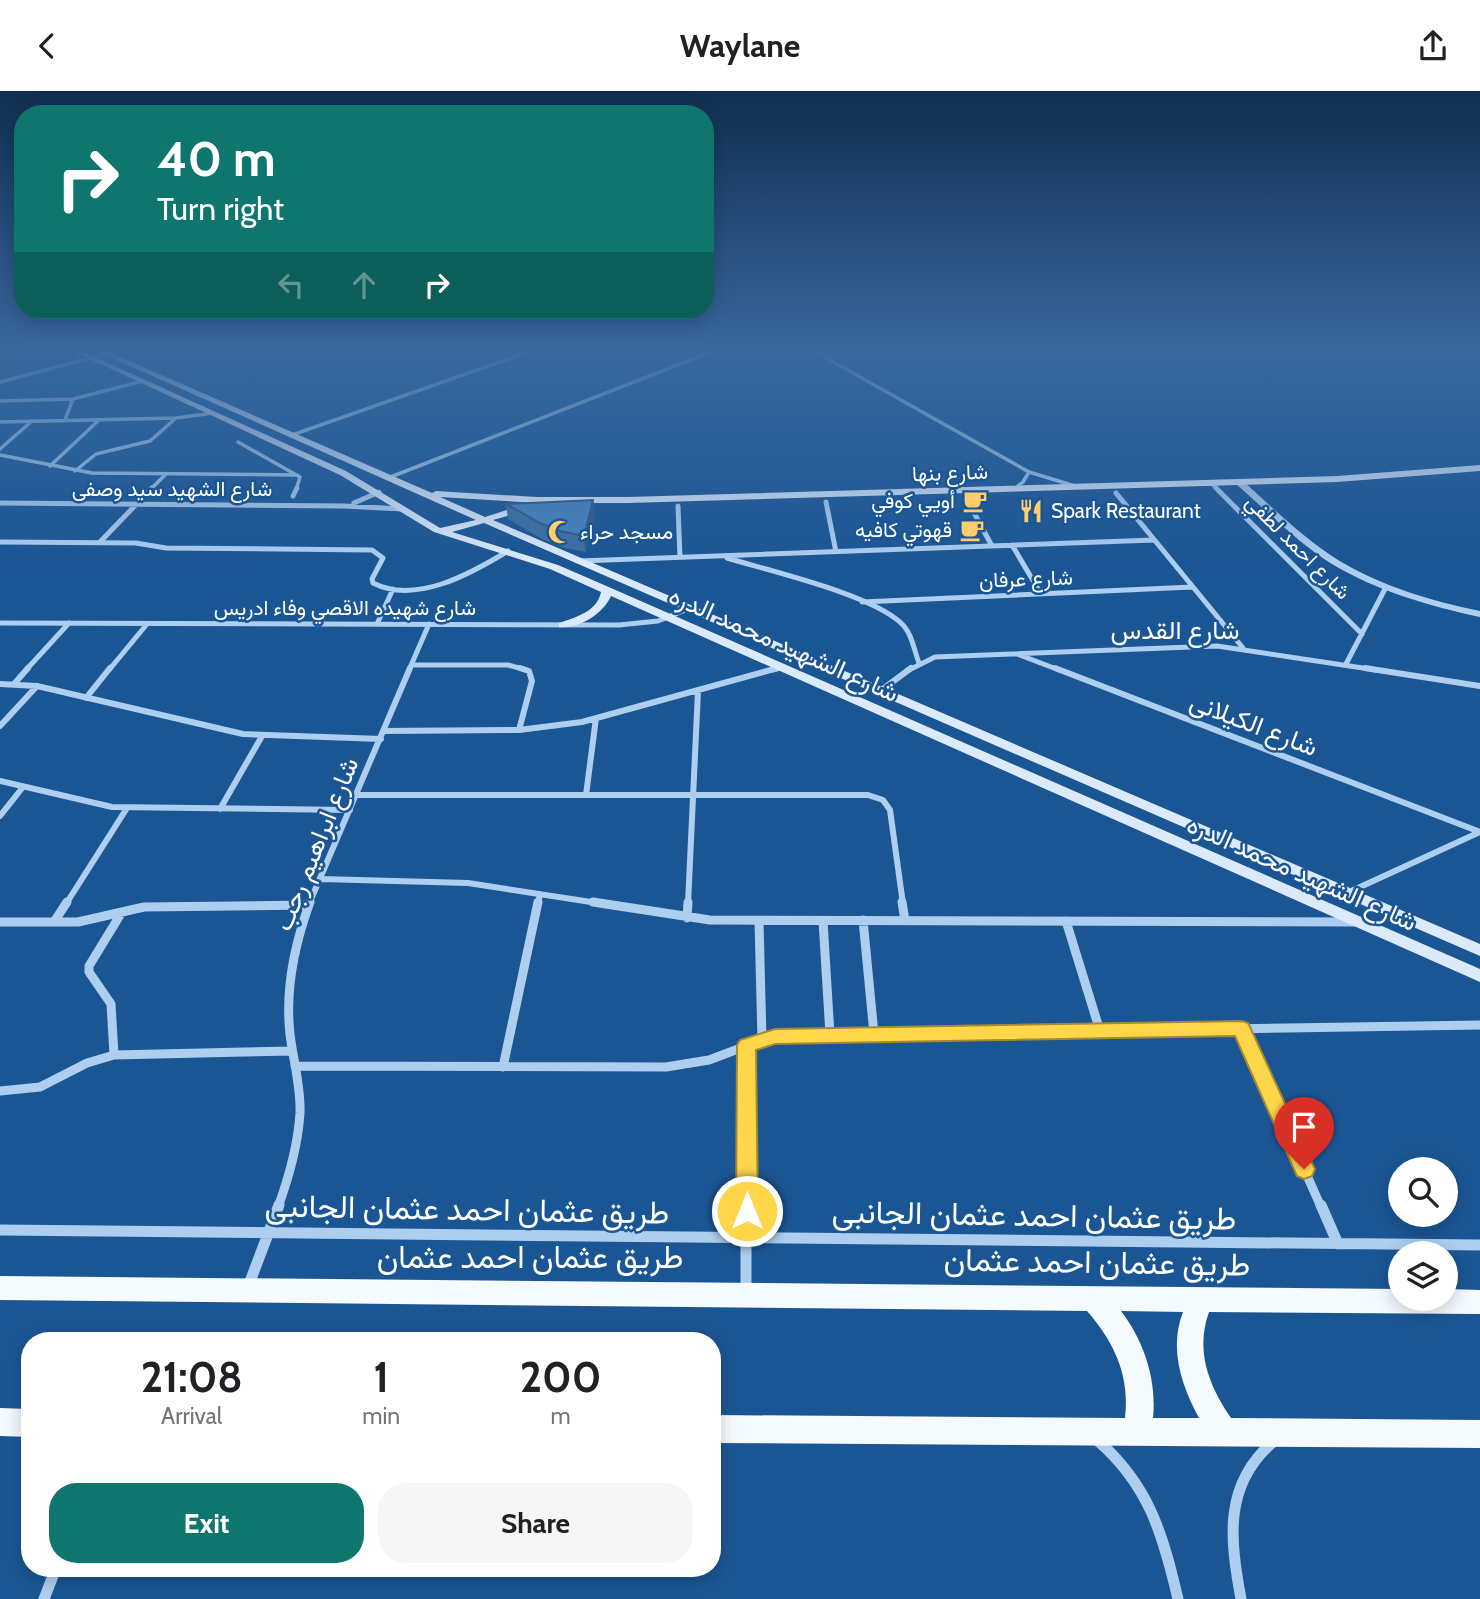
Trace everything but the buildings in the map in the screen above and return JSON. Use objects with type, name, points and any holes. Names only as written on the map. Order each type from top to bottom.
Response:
[{"type":"main road","name":"شارع الشهيد محمد الدره","points":[[230,420],[379,492],[437,530],[508,551],[607,590],[1480,977]]},
{"type":"main road","name":"شارع الشهيد محمد الدره","points":[[258,420],[879,692],[1480,950]]},
{"type":"main road","points":[[343,473],[361,466]]},
{"type":"main road","name":"شارع بنها","points":[[437,530],[463,528],[508,512],[534,508],[1116,493],[1215,487],[1239,482],[1385,476],[1480,468]]},
{"type":"main road","name":"شارع بنها","points":[[421,493],[507,499],[598,501],[1079,487],[1247,489],[1379,485],[1480,477]]},
{"type":"main road","points":[[563,625],[597,610],[607,596],[607,590]]},
{"type":"main road","name":"طريق عثمان احمد عثمان","points":[[0,1288],[1480,1302]]},
{"type":"main road","points":[[1092,1297],[1110,1315],[1134,1360],[1140,1384],[1141,1409],[1136,1433]]},
{"type":"main road","points":[[1201,1299],[1191,1327],[1190,1360],[1196,1384],[1224,1433]]},
{"type":"main road","points":[[0,1422],[21,1423]]},
{"type":"main road","points":[[721,1429],[1480,1434]]},
{"type":"street","points":[[0,422],[53,420]]},
{"type":"street","points":[[50,465],[99,420]]},
{"type":"street","points":[[75,471],[96,454],[150,441],[173,420]]},
{"type":"street","points":[[292,435],[334,420]]},
{"type":"street","points":[[388,478],[536,420]]},
{"type":"street","points":[[937,420],[1029,472],[1079,487]]},
{"type":"street","points":[[0,449],[33,421]]},
{"type":"street","points":[[238,442],[297,475],[301,481],[293,496]]},
{"type":"street","points":[[0,455],[75,471],[297,475]]},
{"type":"street","points":[[1014,489],[1023,482],[1029,472]]},
{"type":"street","points":[[99,543],[166,474]]},
{"type":"street","points":[[1239,482],[1320,551],[1350,570],[1386,587],[1480,614]]},
{"type":"street","name":"شارع احمد لطفي","points":[[1215,487],[1362,634]]},
{"type":"street","name":"شارع الشهيد سيد وصفى","points":[[344,506],[368,499],[379,492]]},
{"type":"street","points":[[1116,493],[1243,648]]},
{"type":"street","points":[[966,498],[992,546]]},
{"type":"street","points":[[826,502],[836,552]]},
{"type":"street","name":"شارع الشهيد سيد وصفى","points":[[0,503],[344,506],[402,509]]},
{"type":"street","points":[[678,506],[680,558]]},
{"type":"street","points":[[579,561],[1154,540]]},
{"type":"street","points":[[0,543],[136,543],[166,548],[372,550],[383,558],[372,579],[373,583],[393,589],[429,587],[455,581],[508,551]]},
{"type":"street","points":[[1012,545],[1041,594]]},
{"type":"street","points":[[721,556],[862,601],[890,614],[902,623],[919,663]]},
{"type":"street","name":"شارع عرفان","points":[[862,601],[1192,587]]},
{"type":"street","points":[[1346,664],[1386,587]]},
{"type":"street","points":[[377,624],[393,589]]},
{"type":"street","name":"شارع شهيده الاقصي وفاء ادريس","points":[[0,623],[632,624],[670,618],[688,609]]},
{"type":"street","points":[[14,684],[69,623]]},
{"type":"street","points":[[86,698],[147,624]]},
{"type":"street","name":"شارع ابراهيم رجب","points":[[247,1290],[297,1141],[299,1089],[292,1051],[289,1005],[292,964],[309,905],[429,624]]},
{"type":"street","name":"شارع القدس","points":[[879,692],[919,663],[942,656],[1193,645],[1243,648],[1480,685]]},
{"type":"street","name":"شارع الكيلانى","points":[[1014,653],[1480,832]]},
{"type":"street","points":[[412,665],[508,665],[529,671],[532,681],[519,730]]},
{"type":"street","points":[[0,684],[37,686],[225,731],[262,736],[382,735],[551,728],[780,668]]},
{"type":"street","points":[[0,726],[37,686]]},
{"type":"street","points":[[687,918],[698,691]]},
{"type":"street","points":[[586,795],[596,718]]},
{"type":"street","points":[[220,809],[262,736]]},
{"type":"street","points":[[0,781],[99,805],[127,808],[350,810]]},
{"type":"street","points":[[0,816],[23,787]]},
{"type":"street","points":[[357,795],[860,795],[883,800],[890,810],[905,921]]},
{"type":"street","points":[[54,922],[127,808]]},
{"type":"street","points":[[1347,893],[1480,832]]},
{"type":"street","points":[[321,879],[443,881],[687,918],[759,921],[1358,922]]},
{"type":"street","points":[[503,1067],[540,894]]},
{"type":"street","points":[[0,922],[88,920],[144,907],[309,905]]},
{"type":"street","points":[[114,1055],[113,1010],[109,999],[89,972],[89,966],[122,912]]},
{"type":"street","points":[[759,921],[762,1039]]},
{"type":"street","points":[[823,921],[830,1035]]},
{"type":"street","points":[[863,921],[874,1034]]},
{"type":"street","points":[[1066,921],[1100,1031]]},
{"type":"street","points":[[295,1066],[666,1067],[709,1060],[762,1039],[830,1035],[1480,1025]]},
{"type":"street","points":[[1242,1029],[1338,1244]]},
{"type":"street","points":[[746,1045],[746,1294]]},
{"type":"street","points":[[0,1091],[40,1087],[87,1063],[114,1055],[292,1051]]},
{"type":"street","name":"طريق عثمان احمد عثمان الجانبى","points":[[0,1230],[1480,1245]]},
{"type":"street","points":[[1086,1432],[1125,1466],[1146,1497],[1164,1539],[1178,1599]]},
{"type":"street","points":[[1241,1599],[1232,1545],[1233,1514],[1239,1488],[1250,1465],[1266,1447],[1286,1434]]},
{"type":"street","points":[[44,1599],[53,1577]]},
{"type":"place","name":"أويي كوفي","points":[[975,501]]},
{"type":"place","name":"Spark Restaurant","points":[[1031,511]]},
{"type":"place","name":"قهوتي كافيه","points":[[972,530]]},
{"type":"place","name":"مسجد حراء","points":[[560,532]]},
{"type":"route","points":[[747,1211],[746,1045],[775,1037],[1242,1029],[1304,1169]]}]
